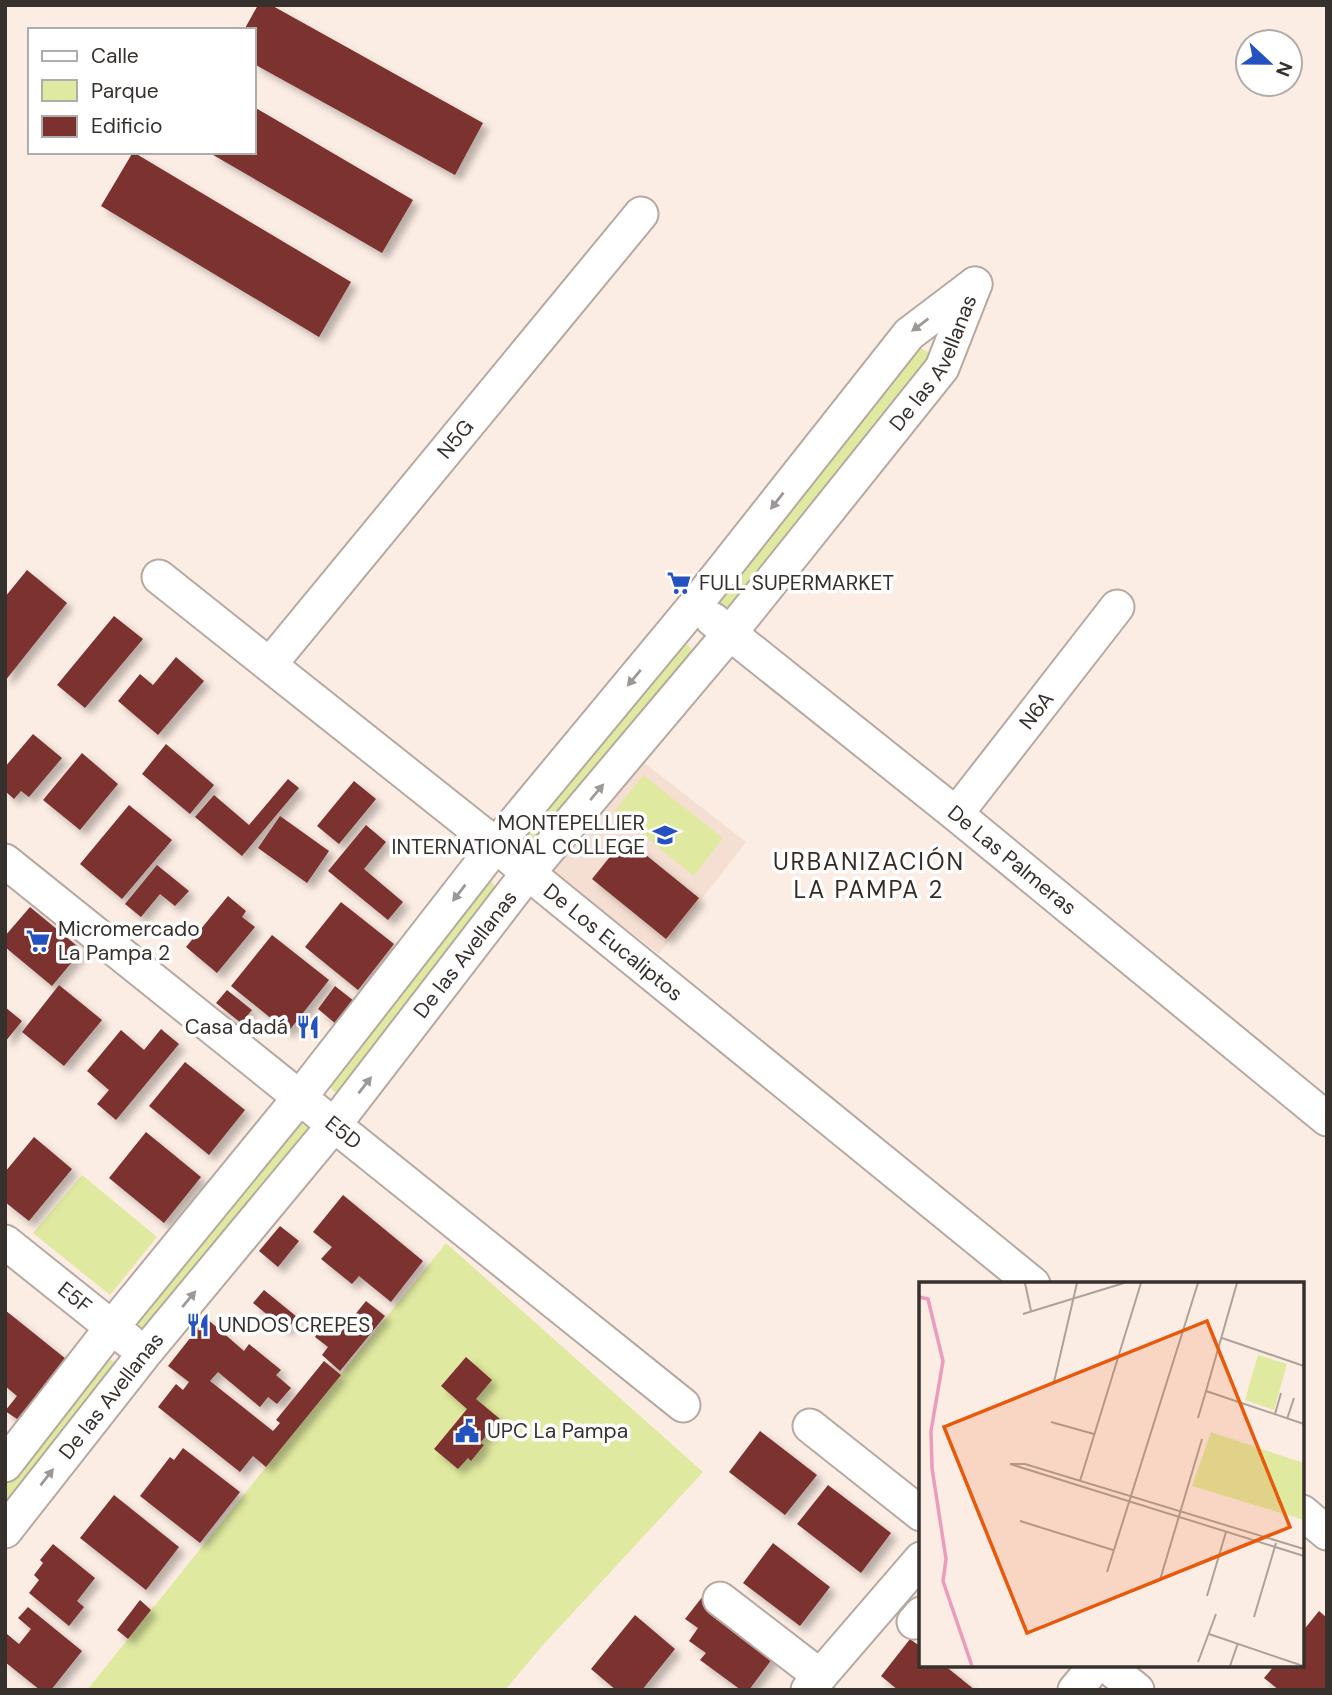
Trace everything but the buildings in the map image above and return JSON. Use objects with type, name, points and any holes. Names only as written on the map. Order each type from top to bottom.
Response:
[{"type":"street","name":"N5G","points":[[271,663],[640,214]]},
{"type":"street","name":"De las Avellanas","points":[[5,1465],[112,1327],[300,1097],[496,845],[695,605],[909,334],[975,284],[942,368],[730,634],[528,873],[334,1125],[144,1354],[5,1531]]},
{"type":"street","name":"De Los Eucaliptos","points":[[159,577],[271,663],[496,845],[1031,1282]]},
{"type":"street","name":"De Las Palmeras","points":[[695,605],[956,814],[1327,1119]]},
{"type":"street","name":"N6A","points":[[956,814],[1117,607]]},
{"type":"street","name":"E5D","points":[[5,861],[683,1405]]},
{"type":"street","name":"E5F","points":[[5,1242],[144,1354]]},
{"type":"street","points":[[810,1426],[919,1512]]},
{"type":"street","points":[[1304,1514],[1327,1533]]},
{"type":"street","points":[[720,1599],[814,1683],[919,1561]]},
{"type":"street","points":[[1075,1690],[1094,1667]]},
{"type":"street","points":[[1108,1667],[1137,1690]]},
{"type":"shaded area","points":[[638,758],[746,842],[659,954],[552,871]]},
{"type":"green space","points":[[917,349],[928,352],[931,358],[729,609],[722,605],[719,599]]},
{"type":"green space","points":[[682,643],[689,646],[693,653],[528,851],[519,845],[518,838]]},
{"type":"green space","points":[[643,775],[723,838],[694,876],[614,812]]},
{"type":"green space","points":[[483,881],[491,881],[498,890],[341,1093],[334,1092],[328,1083]]},
{"type":"green space","points":[[296,1123],[307,1126],[310,1130],[145,1331],[139,1328],[135,1318]]},
{"type":"green space","points":[[82,1175],[157,1237],[110,1295],[33,1233]]},
{"type":"green space","points":[[446,1243],[703,1472],[543,1645],[505,1690],[87,1690]]},
{"type":"green space","points":[[107,1357],[116,1363],[5,1513],[5,1476]]},
{"type":"place","name":"FULL SUPERMARKET","points":[[679,583]]},
{"type":"place","name":"MONTEPELLIER INTERNATIONAL COLLEGE","points":[[665,835]]},
{"type":"place","name":"Micromercado La Pampa 2","points":[[38,941]]},
{"type":"place","name":"Casa dadá","points":[[308,1027]]},
{"type":"place","name":"UNDOS CREPES","points":[[198,1325]]},
{"type":"place","name":"UPC La Pampa","points":[[467,1431]]},
{"type":"district","name":"URBANIZACIÓN LA PAMPA 2","points":[[869,876]]}]
